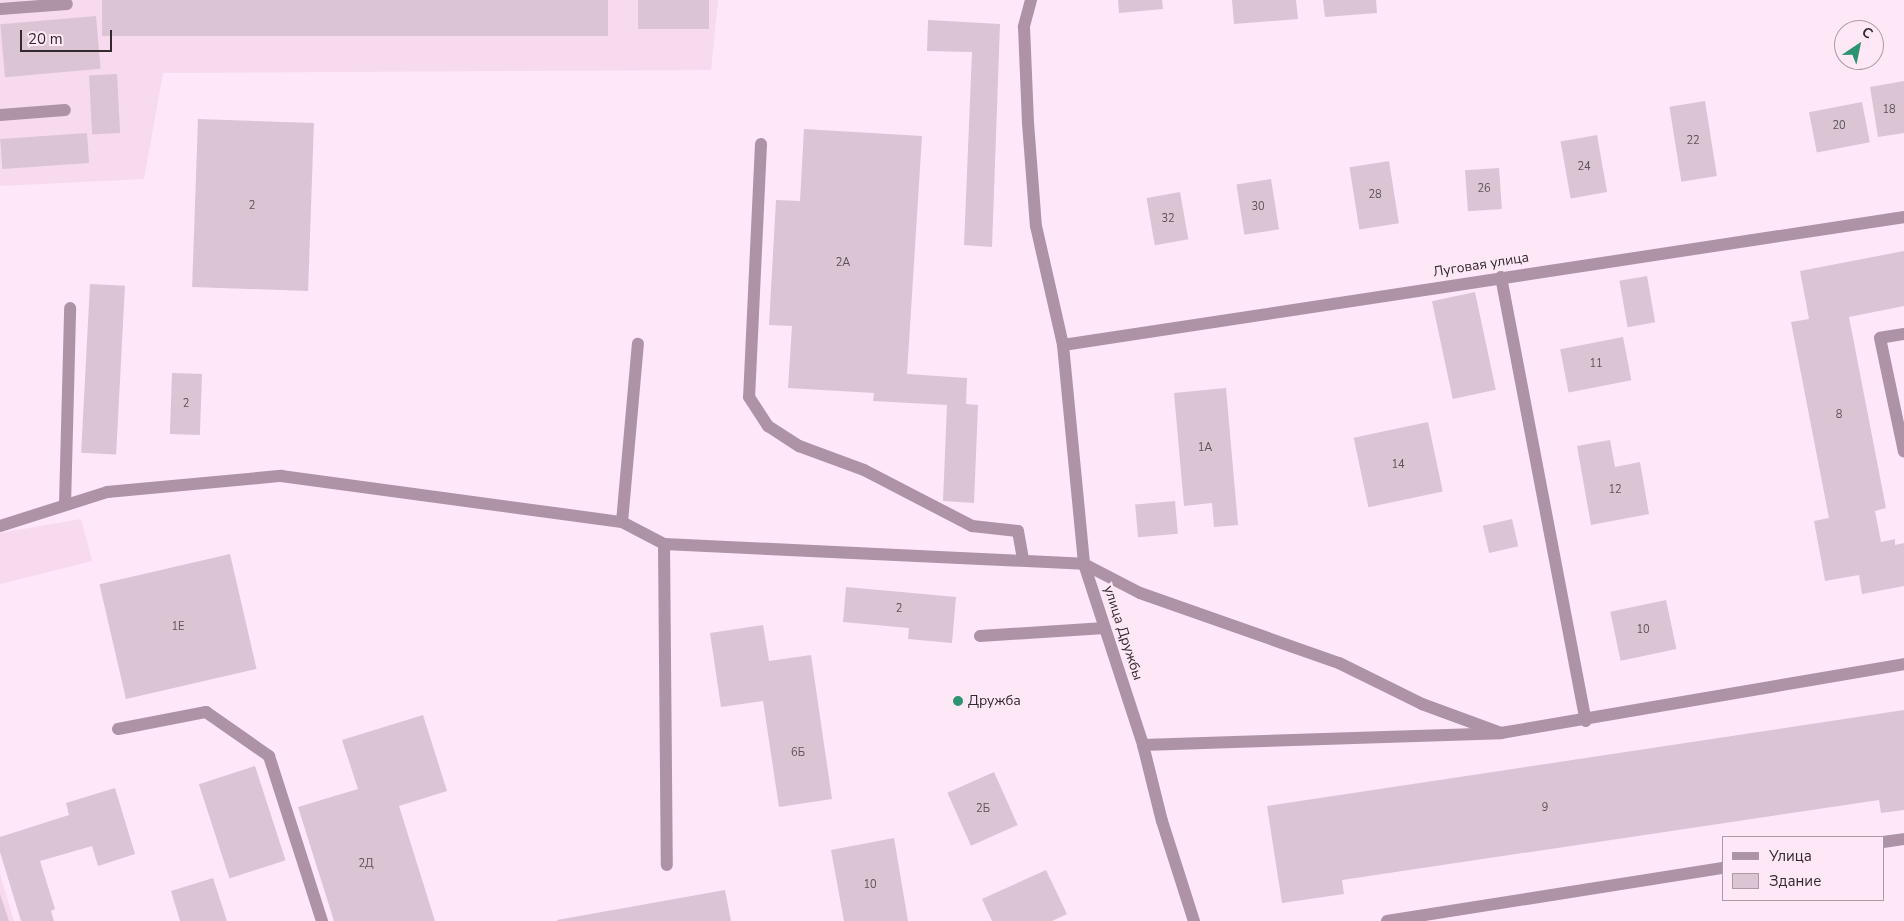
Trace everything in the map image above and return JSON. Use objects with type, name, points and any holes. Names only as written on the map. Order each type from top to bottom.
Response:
[{"type":"street","name":"улица Дружбы","points":[[1031,0],[1024,27],[1028,122],[1036,226],[1063,346],[1084,564],[1143,745],[1162,820],[1194,921]]},
{"type":"street","points":[[0,9],[67,4]]},
{"type":"street","points":[[0,115],[65,110]]},
{"type":"street","points":[[761,144],[748,397],[768,426],[799,446],[864,470],[972,526],[1018,531],[1023,559]]},
{"type":"street","name":"Луговая улица","points":[[1063,346],[1501,277],[1904,217]]},
{"type":"street","points":[[1501,277],[1586,722]]},
{"type":"street","points":[[66,506],[70,308]]},
{"type":"street","points":[[1904,334],[1880,338],[1904,452]]},
{"type":"street","points":[[622,522],[638,344]]},
{"type":"street","points":[[0,526],[107,492],[280,476],[622,522],[664,544],[1023,559],[1084,564],[1140,593],[1338,663],[1422,704],[1502,733]]},
{"type":"street","points":[[664,544],[667,865]]},
{"type":"street","points":[[980,636],[1105,628]]},
{"type":"street","points":[[1143,745],[1502,733],[1586,722],[1904,664]]},
{"type":"street","points":[[118,729],[206,712],[269,756],[322,921]]},
{"type":"street","points":[[1884,842],[1904,839]]},
{"type":"street","points":[[1387,921],[1722,868]]},
{"type":"shaded area","points":[[0,0],[718,0],[711,70],[163,73],[144,179],[0,186]]},
{"type":"shaded area","points":[[81,519],[92,561],[0,584],[0,533]]},
{"type":"shaded area","points":[[0,874],[14,921],[0,921]]},
{"type":"building","points":[[102,0],[608,0],[608,36],[102,36]]},
{"type":"building","points":[[638,0],[709,0],[709,29],[638,29]]},
{"type":"building","points":[[1118,0],[1162,0],[1163,9],[1119,13]]},
{"type":"building","points":[[1232,0],[1296,0],[1298,19],[1234,24]]},
{"type":"building","points":[[1323,0],[1376,0],[1377,13],[1325,17]]},
{"type":"building","points":[[96,16],[101,69],[5,77],[0,24]]},
{"type":"building","points":[[928,20],[1000,24],[992,247],[964,245],[972,52],[927,51]]},
{"type":"building","points":[[117,74],[120,133],[92,134],[89,75]]},
{"type":"building","points":[[1904,81],[1904,133],[1878,137],[1870,87]]},
{"type":"building","points":[[1705,101],[1717,176],[1681,182],[1669,107]]},
{"type":"building","points":[[1862,102],[1870,142],[1817,153],[1809,112]]},
{"type":"building","points":[[198,119],[314,123],[308,291],[192,287]]},
{"type":"building","points":[[804,129],[922,136],[907,374],[967,378],[966,404],[978,405],[974,503],[943,501],[947,405],[873,401],[874,393],[788,388],[792,326],[769,325],[776,200],[800,201]]},
{"type":"building","points":[[87,133],[89,163],[2,169],[0,139]]},
{"type":"building","points":[[1597,135],[1607,192],[1571,199],[1561,141]]},
{"type":"building","points":[[1389,161],[1399,223],[1359,229],[1349,167]]},
{"type":"building","points":[[1499,168],[1502,209],[1468,211],[1465,170]]},
{"type":"building","points":[[1271,179],[1279,229],[1244,235],[1236,184]]},
{"type":"building","points":[[1180,192],[1188,239],[1155,245],[1147,198]]},
{"type":"building","points":[[1904,251],[1904,306],[1849,317],[1886,508],[1875,511],[1881,542],[1895,539],[1895,545],[1904,543],[1904,586],[1862,594],[1859,575],[1825,581],[1814,521],[1829,518],[1791,322],[1809,319],[1800,271]]},
{"type":"building","points":[[1647,276],[1655,322],[1628,327],[1619,281]]},
{"type":"building","points":[[90,284],[125,286],[116,455],[81,453]]},
{"type":"building","points":[[1475,292],[1496,390],[1453,399],[1432,301]]},
{"type":"building","points":[[1623,337],[1631,380],[1569,392],[1560,349]]},
{"type":"building","points":[[172,373],[202,374],[200,435],[170,434]]},
{"type":"building","points":[[1226,388],[1238,525],[1214,527],[1212,503],[1184,506],[1174,393]]},
{"type":"building","points":[[1428,422],[1443,491],[1368,507],[1354,438]]},
{"type":"building","points":[[1610,440],[1615,467],[1640,462],[1649,514],[1591,525],[1577,446]]},
{"type":"building","points":[[1175,501],[1178,534],[1138,537],[1135,504]]},
{"type":"building","points":[[1512,519],[1518,546],[1489,553],[1483,526]]},
{"type":"building","points":[[230,554],[257,669],[126,699],[99,584]]},
{"type":"building","points":[[846,587],[956,597],[952,643],[908,639],[909,628],[843,622]]},
{"type":"building","points":[[1666,600],[1676,649],[1621,661],[1610,612]]},
{"type":"building","points":[[763,625],[769,661],[811,655],[832,799],[779,807],[763,701],[721,707],[710,633]]},
{"type":"building","points":[[1904,710],[1904,810],[1881,813],[1879,800],[1342,880],[1344,894],[1282,903],[1267,806]]},
{"type":"building","points":[[423,715],[447,791],[399,806],[435,921],[334,921],[298,807],[358,789],[342,740]]},
{"type":"building","points":[[255,766],[286,860],[229,878],[199,784]]},
{"type":"building","points":[[994,772],[1018,825],[971,846],[947,793]]},
{"type":"building","points":[[115,788],[135,854],[98,866],[92,846],[40,861],[55,909],[51,911],[54,921],[21,921],[0,852],[0,837],[69,815],[66,803]]},
{"type":"building","points":[[894,838],[908,921],[844,921],[831,850]]},
{"type":"building","points":[[1046,870],[1067,914],[1052,921],[992,921],[982,899]]},
{"type":"building","points":[[213,878],[227,921],[180,921],[171,891]]},
{"type":"building","points":[[725,890],[731,921],[557,921],[557,920]]},
{"type":"building","points":[[0,894],[9,921],[0,921]]},
{"type":"place","name":"Дружба","points":[[958,701]]}]
